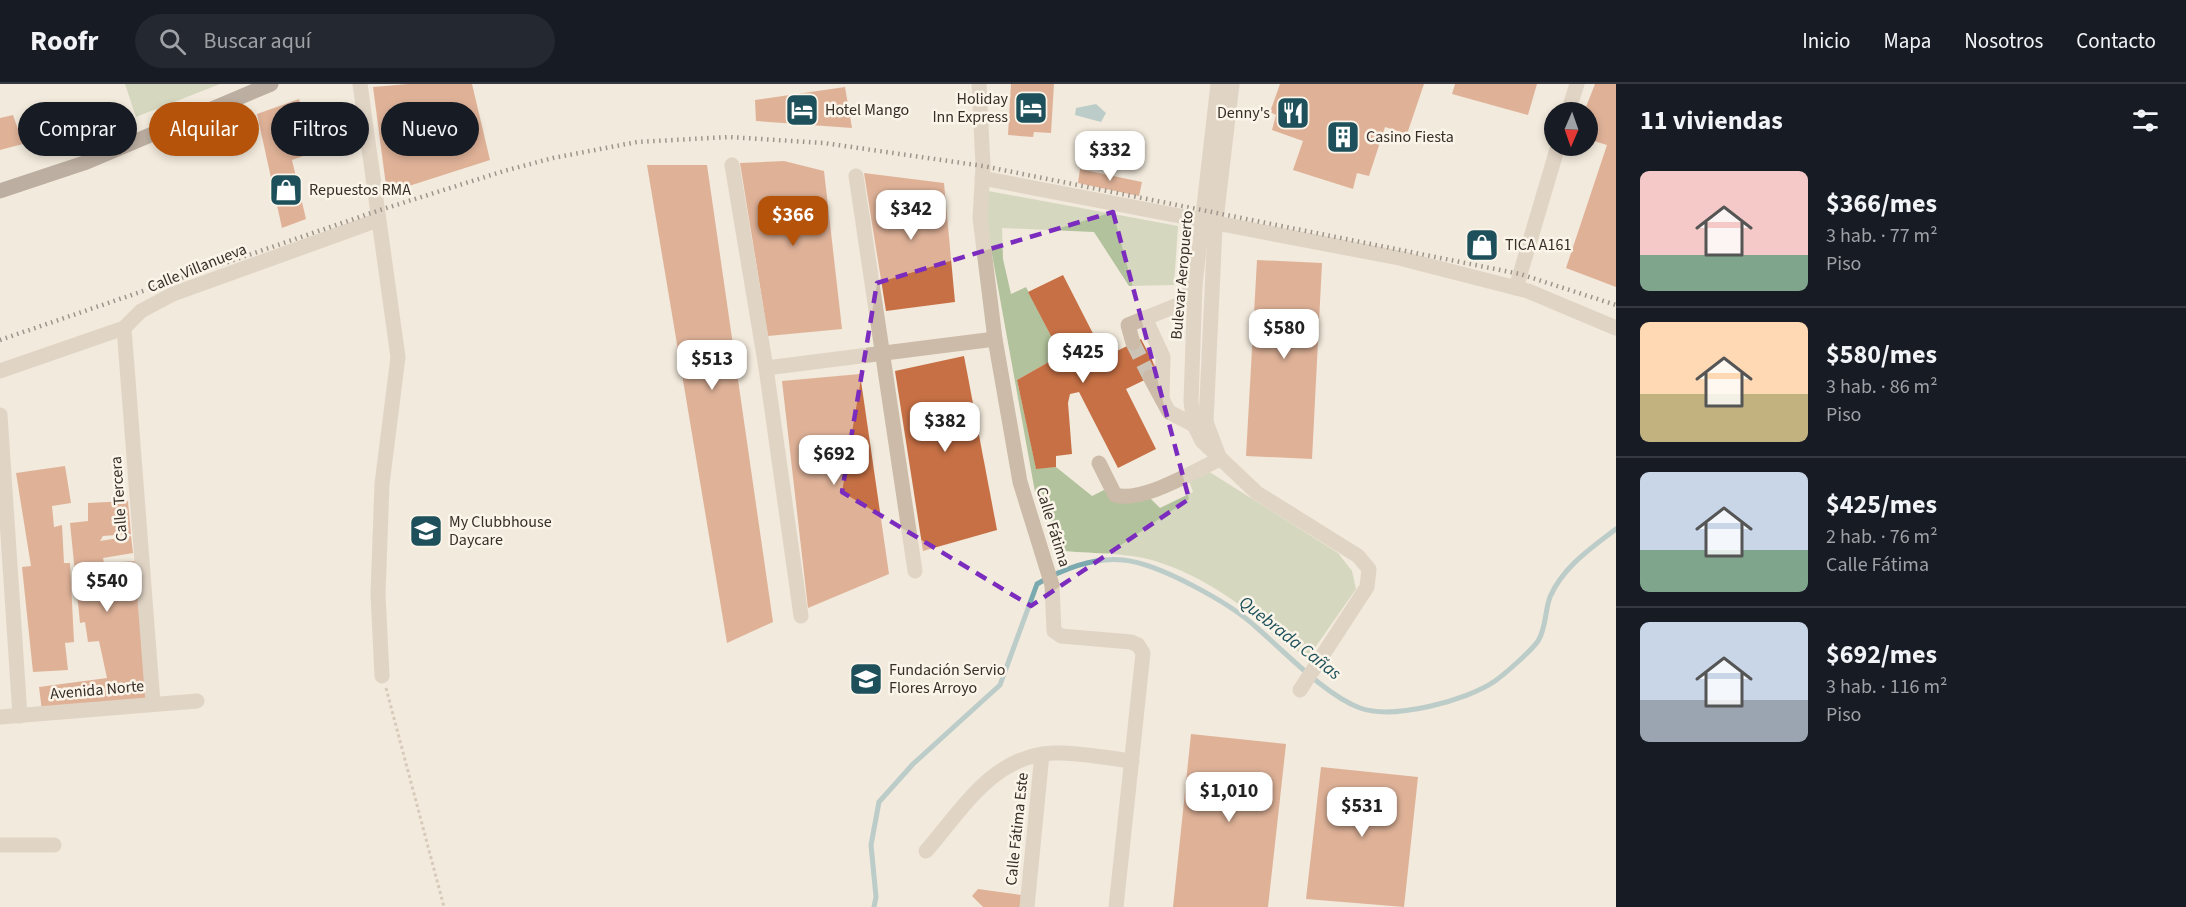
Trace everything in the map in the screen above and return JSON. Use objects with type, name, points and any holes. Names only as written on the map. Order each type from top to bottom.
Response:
[{"type":"main road","points":[[0,191],[84,163],[271,84]]},
{"type":"street","points":[[360,84],[398,357],[382,484],[378,594],[382,676]]},
{"type":"street","name":"Calle Fátima","points":[[979,84],[982,178],[980,218],[995,339],[1020,482],[1052,585],[1054,631],[1061,636],[1131,642],[1138,645],[1143,652],[1116,907]]},
{"type":"street","name":"Bulevar Aeropuerto","points":[[1200,424],[1218,84]]},
{"type":"street","name":"Bulevar Aeropuerto","points":[[1232,84],[1210,222],[1195,285],[1191,401],[1200,424],[1220,459],[1257,493],[1365,562],[1369,569],[1367,587],[1300,690]]},
{"type":"street","points":[[1571,102],[1577,84]]},
{"type":"street","points":[[1516,288],[1555,156]]},
{"type":"street","points":[[732,165],[766,368],[801,616]]},
{"type":"street","points":[[856,176],[915,571]]},
{"type":"street","points":[[982,178],[1399,258],[1516,288],[1616,328]]},
{"type":"street","name":"Calle Villanueva","points":[[0,371],[124,328],[141,311],[172,294],[379,225]]},
{"type":"street","points":[[1133,343],[1128,325],[1178,305],[1195,285]]},
{"type":"street","points":[[1145,318],[1163,357],[1162,399]]},
{"type":"street","name":"Calle Tercera","points":[[124,328],[153,703]]},
{"type":"street","points":[[766,368],[995,339]]},
{"type":"street","points":[[1150,377],[1169,412],[1200,424]]},
{"type":"street","points":[[0,415],[20,716]]},
{"type":"street","points":[[1099,463],[1115,495],[1127,498],[1147,492],[1220,459]]},
{"type":"street","name":"Avenida Norte","points":[[0,717],[197,701]]},
{"type":"street","points":[[926,851],[994,772],[1023,758],[1055,753],[1132,761]]},
{"type":"street","name":"Calle Fátima Este","points":[[1027,907],[1042,754]]},
{"type":"street","points":[[0,846],[54,845]]},
{"type":"path","points":[[382,676],[444,907]]},
{"type":"highlighted area","points":[[1113,212],[1189,499],[1031,606],[842,492],[877,283]]},
{"type":"green space","points":[[125,84],[220,84],[174,102],[149,102],[149,112],[137,117],[137,102],[131,102]]},
{"type":"green space","points":[[983,190],[1178,226],[1174,285],[1129,286],[1094,232],[1002,228],[1003,259],[1011,294],[1026,287],[1061,355],[1017,380],[1036,468],[1056,467],[1092,496],[1104,490],[1114,498],[1125,502],[1150,498],[1160,508],[1193,492],[1189,481],[1208,471],[1338,553],[1352,571],[1356,589],[1307,659],[1238,604],[1201,580],[1181,571],[1150,559],[1065,551],[1035,492],[986,221]]},
{"type":"water","points":[[1096,104],[1106,113],[1101,122],[1075,115],[1076,108]]},
{"type":"building","points":[[408,84],[472,84],[476,102],[381,102],[381,148],[373,87]]},
{"type":"building","name":"Holiday Inn Express","points":[[1011,84],[1054,84],[1051,133],[1034,132],[1033,137],[1008,135]]},
{"type":"building","name":"Casino Fiesta","points":[[1280,84],[1424,84],[1407,134],[1385,127],[1369,176],[1357,173],[1353,189],[1293,170],[1303,141],[1272,130],[1276,115],[1270,112]]},
{"type":"building","points":[[1455,84],[1537,84],[1528,115],[1452,94]]},
{"type":"building","points":[[1595,84],[1616,84],[1616,287],[1566,268],[1607,145],[1598,142],[1598,102],[1588,102]]},
{"type":"building","name":"Hotel Mango","points":[[845,87],[852,128],[756,121],[755,100]]},
{"type":"building","points":[[271,109],[271,156],[304,156],[292,160],[306,219],[282,228],[259,123],[259,113]]},
{"type":"building","points":[[479,114],[490,160],[387,193],[382,156],[479,156]]},
{"type":"building","points":[[13,115],[18,129],[18,145],[0,150],[0,118]]},
{"type":"building","points":[[784,161],[824,171],[842,329],[768,336],[740,163]]},
{"type":"building","points":[[647,165],[707,165],[773,622],[727,643]]},
{"type":"building","points":[[1080,169],[1142,182],[1139,196],[1078,183]]},
{"type":"building","points":[[864,173],[944,183],[955,302],[886,311]]},
{"type":"building","points":[[1257,260],[1322,263],[1312,459],[1246,456]]},
{"type":"building","points":[[1063,275],[1105,357],[1141,339],[1159,373],[1126,389],[1156,449],[1118,468],[1079,392],[1070,394],[1068,403],[1072,454],[1056,456],[1056,467],[1036,469],[1017,380],[1061,355],[1028,292]]},
{"type":"building","points":[[964,356],[997,530],[923,551],[895,371]]},
{"type":"building","points":[[860,374],[889,574],[808,608],[782,381]]},
{"type":"building","points":[[65,466],[71,503],[52,506],[54,527],[62,525],[64,563],[70,563],[74,642],[65,643],[68,670],[33,672],[22,567],[31,566],[16,473]]},
{"type":"building","points":[[128,501],[131,534],[103,536],[100,541],[131,536],[133,553],[103,558],[104,563],[136,561],[152,699],[42,711],[39,687],[107,678],[99,641],[88,642],[85,622],[80,623],[70,523],[88,521],[88,503]]},
{"type":"building","points":[[1191,734],[1286,744],[1268,907],[1173,907]]},
{"type":"building","points":[[1321,767],[1418,777],[1404,907],[1306,899]]},
{"type":"building","points":[[978,889],[1021,895],[1020,907],[983,907],[972,896]]},
{"type":"waterway","name":"Quebrada Cañas","points":[[874,907],[876,897],[871,845],[879,802],[913,764],[1000,685],[1037,584],[1067,569],[1100,560],[1123,560],[1155,568],[1212,596],[1244,617],[1319,683],[1347,702],[1360,708],[1391,712],[1448,701],[1482,688],[1500,677],[1538,641],[1543,631],[1550,597],[1562,576],[1578,559],[1616,529]]},
{"type":"tunnel","points":[[1133,343],[1150,377]]},
{"type":"railway","points":[[0,340],[377,211],[504,171],[553,158],[637,142],[729,137],[824,143],[983,166],[1520,274],[1616,305]]},
{"type":"place","name":"Holiday Inn Express","points":[[1031,108]]},
{"type":"place","name":"Hotel Mango","points":[[802,110]]},
{"type":"place","name":"Denny's","points":[[1293,113]]},
{"type":"place","name":"Casino Fiesta","points":[[1343,137]]},
{"type":"place","name":"Repuestos RMA","points":[[286,190]]},
{"type":"place","name":"TICA A161","points":[[1482,245]]},
{"type":"place","name":"My Clubbhouse Daycare","points":[[426,531]]},
{"type":"place","name":"Fundación Servio Flores Arroyo","points":[[866,679]]}]
